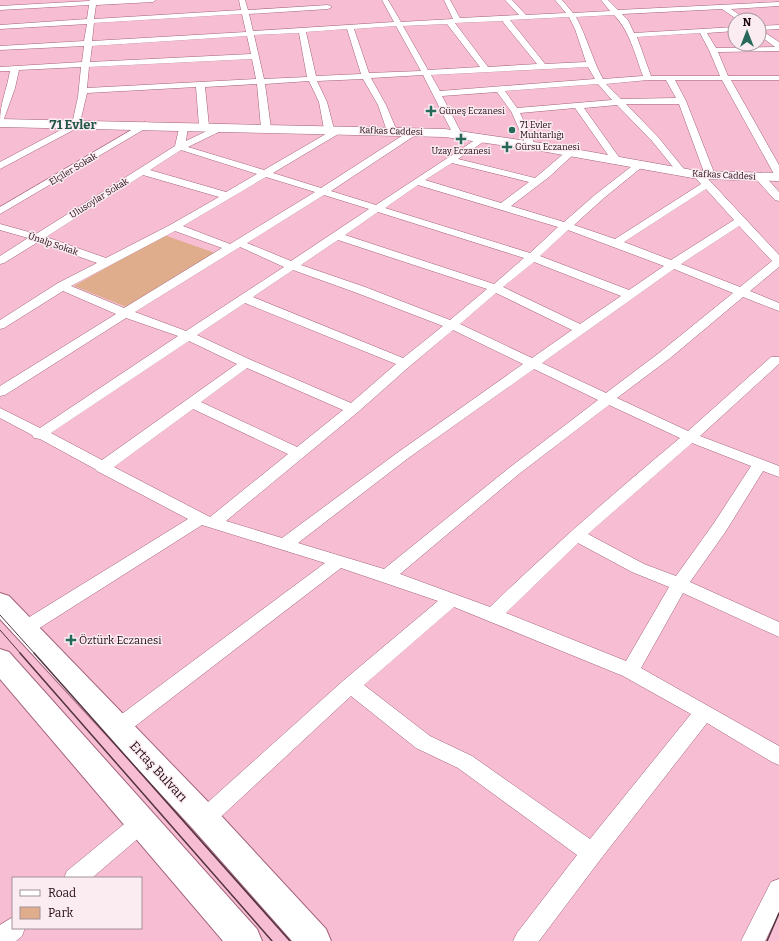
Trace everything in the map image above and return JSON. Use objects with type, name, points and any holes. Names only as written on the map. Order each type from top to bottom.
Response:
[{"type":"main road","name":"Ertaş Bulvarı","points":[[0,603],[204,819],[314,941]]},
{"type":"main road","points":[[0,660],[245,941]]},
{"type":"street","points":[[0,8],[153,0]]},
{"type":"street","points":[[242,0],[261,82],[266,128]]},
{"type":"street","points":[[385,0],[397,24],[426,73],[457,134]]},
{"type":"street","points":[[447,0],[454,22],[486,70]]},
{"type":"street","points":[[508,0],[525,18]]},
{"type":"street","points":[[558,0],[572,16],[579,29],[591,64],[600,82],[655,139],[681,171]]},
{"type":"street","points":[[604,0],[625,22],[632,35],[648,78]]},
{"type":"street","points":[[0,166],[76,125],[86,66],[93,2]]},
{"type":"street","points":[[350,28],[397,24],[506,20],[779,4]]},
{"type":"street","points":[[724,7],[731,12]]},
{"type":"street","points":[[0,27],[244,12],[331,14],[350,28],[366,76],[382,105],[392,131]]},
{"type":"street","points":[[0,48],[302,31],[331,14]]},
{"type":"street","points":[[506,20],[543,67]]},
{"type":"street","points":[[767,28],[779,27]]},
{"type":"street","points":[[632,35],[727,29]]},
{"type":"street","points":[[0,325],[62,286],[174,227],[228,196],[334,129],[312,79],[302,31]]},
{"type":"street","points":[[702,31],[714,50],[725,78],[779,174]]},
{"type":"street","points":[[767,38],[779,46]]},
{"type":"street","points":[[714,50],[779,49]]},
{"type":"street","points":[[0,69],[86,66],[255,56]]},
{"type":"street","points":[[82,91],[591,64]]},
{"type":"street","points":[[3,123],[16,68]]},
{"type":"street","points":[[437,94],[648,78],[779,78]]},
{"type":"street","points":[[387,576],[514,471],[664,356],[779,262],[705,178],[682,101],[669,78]]},
{"type":"street","points":[[200,84],[204,126]]},
{"type":"street","points":[[499,89],[515,111],[530,145]]},
{"type":"street","points":[[515,111],[618,102],[682,101]]},
{"type":"street","points":[[578,106],[616,160]]},
{"type":"street","name":"Kafkas Caddesi","points":[[3,123],[334,129],[457,134],[681,171],[705,178],[779,178]]},
{"type":"street","name":"Elçiler Sokak","points":[[0,211],[145,125]]},
{"type":"street","points":[[184,126],[180,147],[532,257],[630,295]]},
{"type":"street","name":"Ulusoylar Sokak","points":[[0,261],[180,147],[222,127]]},
{"type":"street","points":[[0,392],[235,246],[414,132]]},
{"type":"street","points":[[39,435],[189,336],[417,181],[484,138]]},
{"type":"street","points":[[503,207],[571,152]]},
{"type":"street","points":[[451,160],[537,181]]},
{"type":"street","points":[[24,629],[206,521],[298,453],[353,409],[405,363],[532,257],[565,226],[639,165]]},
{"type":"street","points":[[142,171],[228,196]]},
{"type":"street","points":[[760,177],[779,198]]},
{"type":"street","points":[[616,243],[705,178]]},
{"type":"street","points":[[417,181],[616,243],[779,307]]},
{"type":"street","points":[[284,545],[402,456],[630,295],[741,220]]},
{"type":"street","name":"Ünalp Sokak","points":[[0,226],[36,237],[105,262]]},
{"type":"street","points":[[174,227],[292,266],[452,325],[690,437],[779,472]]},
{"type":"street","points":[[337,236],[495,288],[582,330]]},
{"type":"street","points":[[62,286],[125,313],[189,336],[246,363],[353,409]]},
{"type":"street","points":[[244,298],[405,363]]},
{"type":"street","points":[[493,615],[543,566],[632,486],[778,362]]},
{"type":"street","points":[[102,468],[246,363]]},
{"type":"street","points":[[192,403],[298,453]]},
{"type":"street","points":[[0,412],[39,435],[206,521],[387,576],[493,615],[630,671],[779,756]]},
{"type":"street","points":[[630,671],[679,584],[720,527],[760,464]]},
{"type":"street","points":[[578,536],[638,568],[679,584],[779,630]]},
{"type":"street","points":[[118,728],[338,562]]},
{"type":"street","points":[[204,819],[351,685],[452,599]]},
{"type":"street","points":[[351,685],[423,742],[465,762],[592,853]]},
{"type":"street","points":[[525,941],[592,853],[704,712]]},
{"type":"street","points":[[76,877],[141,823]]},
{"type":"street","points":[[753,941],[779,890]]},
{"type":"street","points":[[0,940],[13,929]]},
{"type":"green space","points":[[164,235],[215,253],[129,308],[74,286]]},
{"type":"tram line","points":[[0,615],[35,654]]},
{"type":"tram line","points":[[0,630],[21,654]]},
{"type":"tram line","points":[[20,653],[272,941]]},
{"type":"tram line","points":[[34,653],[290,941]]},
{"type":"tram line","points":[[767,941],[779,913]]},
{"type":"place","name":"Güneş Eczanesi","points":[[431,111]]},
{"type":"place","name":"71 Evler Muhtarlığı","points":[[512,130]]},
{"type":"place","name":"Uzay Eczanesi","points":[[461,139]]},
{"type":"place","name":"Gürsu Eczanesi","points":[[507,147]]},
{"type":"place","name":"Öztürk Eczanesi","points":[[71,640]]},
{"type":"district","name":"71 Evler","points":[[73,124]]}]
